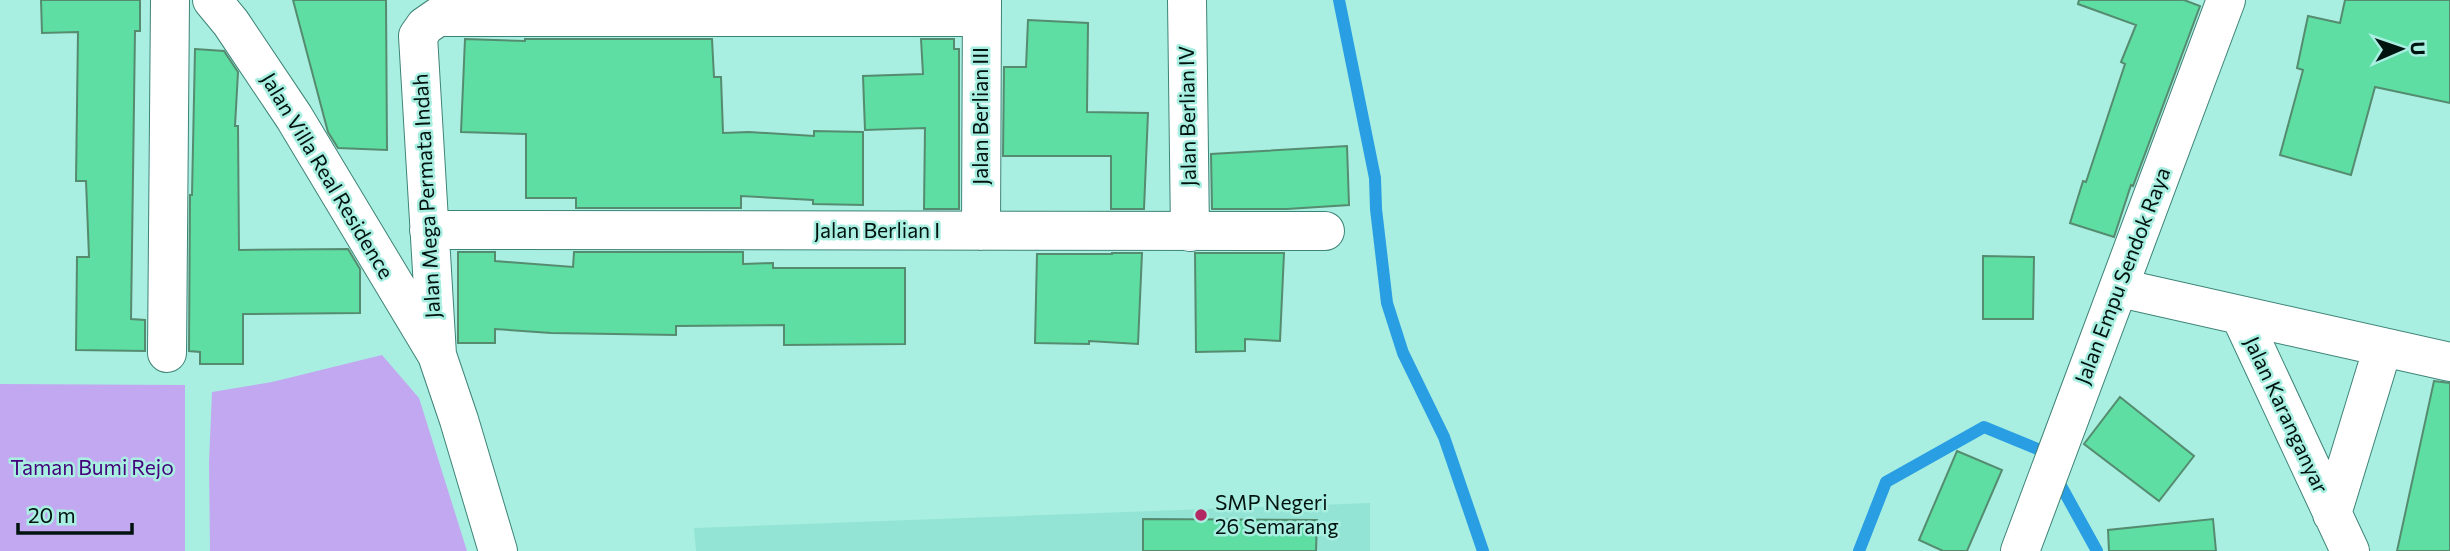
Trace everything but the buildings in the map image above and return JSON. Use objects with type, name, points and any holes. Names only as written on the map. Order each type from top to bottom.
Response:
[{"type":"street","points":[[167,354],[170,0]]},
{"type":"street","name":"Jalan Villa Real Residence","points":[[212,0],[231,23],[294,117],[437,355]]},
{"type":"street","name":"Jalan Berlian IV","points":[[1186,0],[1190,232]]},
{"type":"street","name":"Jalan Empu Sendok Raya","points":[[2025,536],[2226,0]]},
{"type":"street","name":"Jalan Mega Permata Indah","points":[[437,355],[418,36],[431,21],[448,15],[981,9]]},
{"type":"street","name":"Jalan Berlian III","points":[[981,9],[981,231]]},
{"type":"street","name":"Jalan Berlian I","points":[[429,230],[1325,231]]},
{"type":"street","name":"Jalan Karanganyar","points":[[2120,288],[2450,362]]},
{"type":"street","name":"Jalan Karanganyar","points":[[2240,315],[2350,551]]},
{"type":"street","name":"Jalan Karanganyar","points":[[2332,514],[2383,347]]},
{"type":"street","points":[[437,355],[498,551]]},
{"type":"shaded area","name":"SMP Negeri 26 Semarang","points":[[1370,503],[1370,551],[696,551],[694,528]]},
{"type":"green space","points":[[382,355],[419,398],[467,551],[210,551],[209,462],[212,392],[272,382]]},
{"type":"green space","name":"Taman Bumi Rejo","points":[[0,384],[185,385],[185,551],[0,551]]},
{"type":"waterway","points":[[1339,0],[1375,178],[1387,303],[1403,353],[1444,437],[1483,551]]},
{"type":"waterway","points":[[1859,551],[1886,482],[1984,427],[2040,450],[2046,460]]},
{"type":"waterway","points":[[2055,475],[2097,551]]},
{"type":"place","name":"SMP Negeri 26 Semarang","points":[[1201,515]]}]
